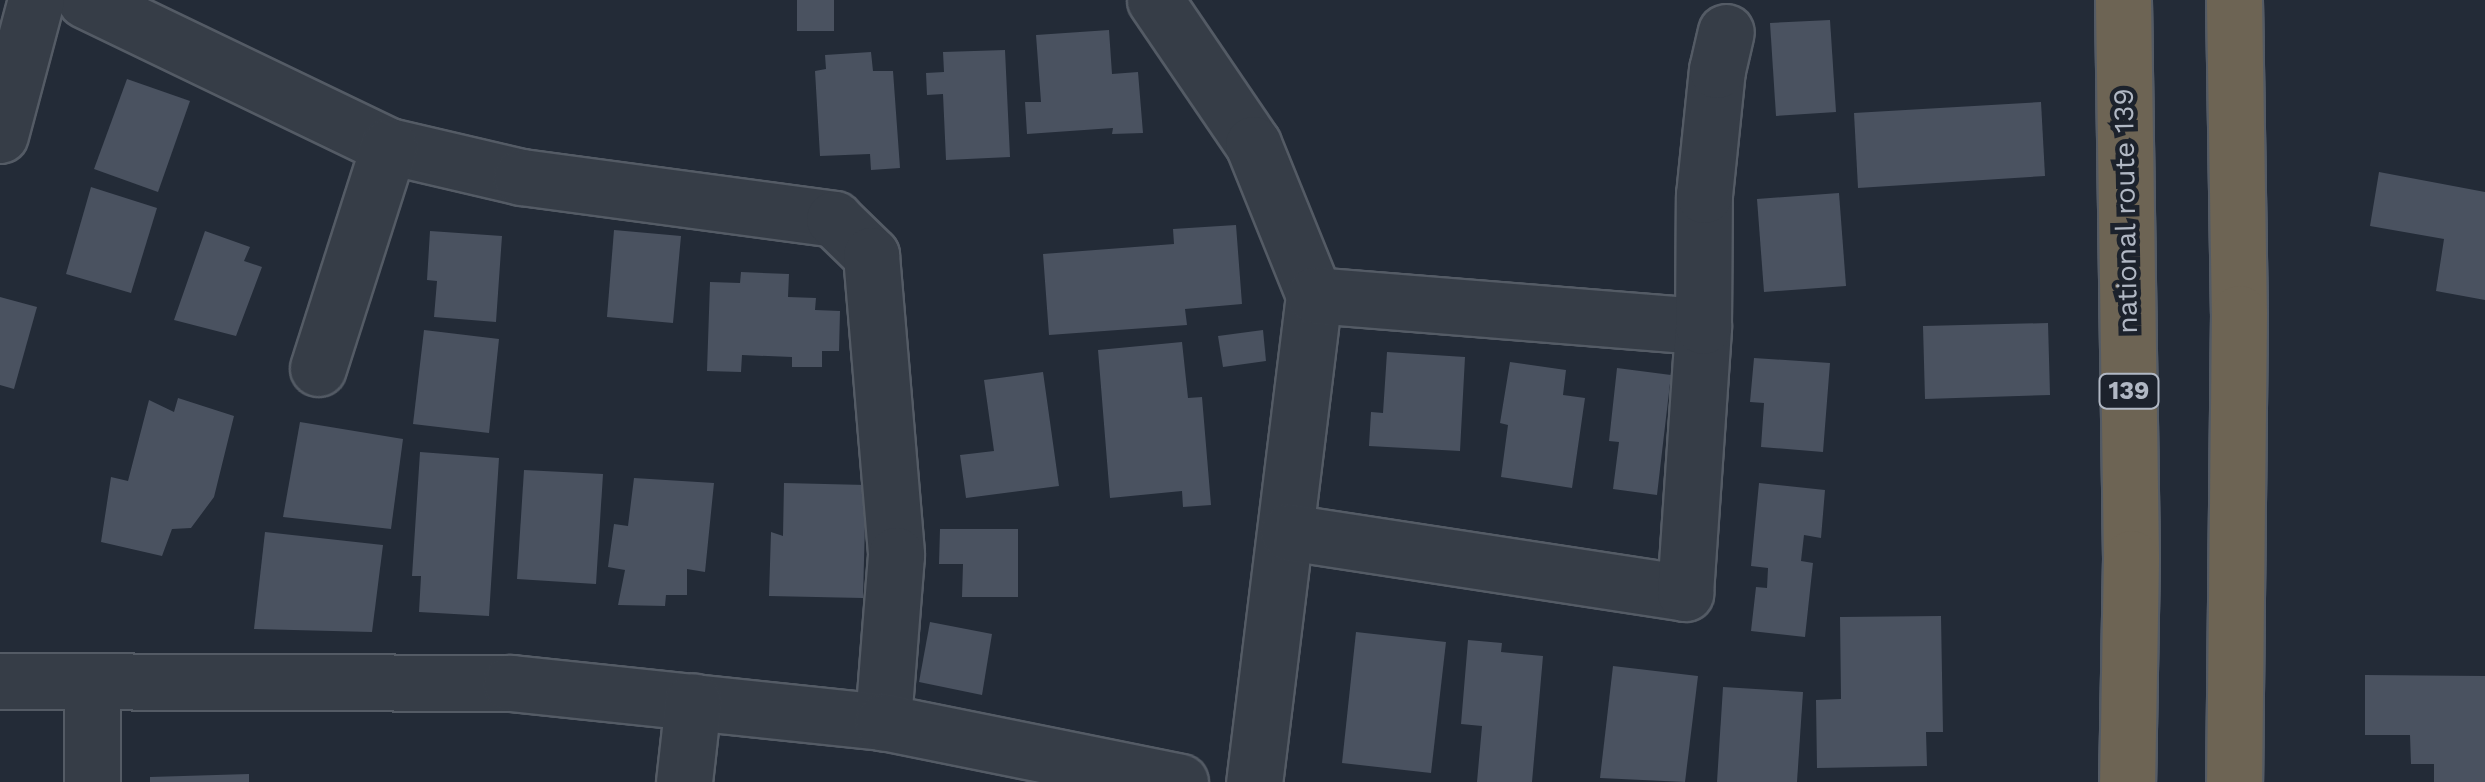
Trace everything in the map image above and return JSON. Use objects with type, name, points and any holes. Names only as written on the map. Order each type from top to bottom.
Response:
[{"type":"highway","name":"national route 139","points":[[2124,0],[2131,558],[2127,782]]},
{"type":"highway","points":[[2234,0],[2240,313],[2234,782]]},
{"type":"street","points":[[0,135],[36,0]]},
{"type":"street","points":[[86,0],[389,146],[521,177],[834,219],[871,256],[896,555],[884,722]]},
{"type":"street","points":[[1155,0],[1253,144],[1314,295],[1288,532],[1254,782]]},
{"type":"street","points":[[1288,532],[1684,593],[1703,326],[1704,195],[1716,70],[1726,32]]},
{"type":"street","points":[[318,368],[389,146]]},
{"type":"street","points":[[1314,295],[1703,326]]},
{"type":"street","points":[[0,680],[511,683],[884,722],[1172,781]]},
{"type":"street","points":[[92,682],[92,782]]},
{"type":"street","points":[[684,782],[693,702]]},
{"type":"building","points":[[797,0],[834,0],[834,31],[797,31]]},
{"type":"building","points":[[1830,20],[1836,112],[1776,116],[1770,23]]},
{"type":"building","points":[[1109,30],[1112,74],[1138,72],[1143,133],[1112,134],[1113,128],[1027,134],[1025,102],[1041,102],[1036,35]]},
{"type":"building","points":[[1005,50],[1010,157],[946,160],[943,94],[927,95],[926,73],[944,72],[943,52]]},
{"type":"building","points":[[871,52],[873,71],[893,71],[900,168],[871,170],[870,154],[820,156],[815,71],[826,69],[825,55]]},
{"type":"building","points":[[127,79],[190,101],[158,192],[94,169]]},
{"type":"building","points":[[2041,102],[2045,176],[1858,188],[1854,113]]},
{"type":"building","points":[[2379,172],[2485,192],[2485,300],[2436,291],[2444,239],[2370,226]]},
{"type":"building","points":[[91,187],[157,208],[131,293],[66,274]]},
{"type":"building","points":[[1839,193],[1846,286],[1764,292],[1757,199]]},
{"type":"building","points":[[1236,225],[1242,304],[1185,309],[1187,325],[1049,335],[1043,254],[1174,244],[1173,229]]},
{"type":"building","points":[[614,230],[681,236],[673,323],[607,317]]},
{"type":"building","points":[[205,231],[250,247],[244,261],[262,267],[236,336],[174,320]]},
{"type":"building","points":[[430,231],[502,236],[496,322],[434,317],[437,281],[427,280]]},
{"type":"building","points":[[741,272],[789,274],[788,297],[816,298],[815,310],[840,311],[839,351],[822,351],[822,367],[792,367],[792,357],[742,355],[741,372],[707,371],[710,282],[740,283]]},
{"type":"building","points":[[0,297],[37,307],[14,389],[0,385]]},
{"type":"building","points":[[2048,323],[2050,395],[1925,399],[1923,326]]},
{"type":"building","points":[[424,330],[499,339],[489,433],[413,424]]},
{"type":"building","points":[[1263,330],[1266,361],[1223,367],[1218,336]]},
{"type":"building","points":[[1182,342],[1188,398],[1202,397],[1211,505],[1183,507],[1182,491],[1110,498],[1098,350]]},
{"type":"building","points":[[1387,352],[1465,357],[1460,451],[1369,446],[1371,412],[1383,413]]},
{"type":"building","points":[[1754,358],[1830,363],[1823,452],[1761,447],[1764,403],[1750,402]]},
{"type":"building","points":[[1510,362],[1566,370],[1563,395],[1585,398],[1572,488],[1501,477],[1508,425],[1500,423]]},
{"type":"building","points":[[1617,368],[1671,375],[1657,495],[1613,489],[1619,442],[1609,441]]},
{"type":"building","points":[[1043,372],[1059,486],[966,498],[960,455],[994,451],[984,380]]},
{"type":"building","points":[[178,398],[234,416],[214,497],[191,528],[172,529],[162,556],[101,542],[111,477],[128,481],[149,400],[174,412]]},
{"type":"building","points":[[300,422],[403,439],[391,529],[283,517]]},
{"type":"building","points":[[420,452],[499,458],[489,616],[419,612],[421,576],[412,576]]},
{"type":"building","points":[[524,470],[603,474],[596,584],[517,579]]},
{"type":"building","points":[[634,478],[714,483],[705,572],[687,569],[687,595],[666,595],[665,606],[618,605],[625,570],[608,567],[614,524],[628,526]]},
{"type":"building","points":[[784,483],[866,485],[863,598],[769,596],[771,532],[783,536]]},
{"type":"building","points":[[1759,483],[1825,490],[1821,538],[1804,535],[1801,561],[1813,563],[1805,637],[1751,631],[1756,587],[1767,588],[1768,568],[1751,566]]},
{"type":"building","points":[[940,529],[1018,529],[1018,597],[962,597],[963,564],[939,564]]},
{"type":"building","points":[[265,532],[383,545],[372,632],[254,629]]},
{"type":"building","points":[[1941,616],[1943,732],[1926,732],[1927,766],[1817,768],[1816,700],[1841,699],[1840,617]]},
{"type":"building","points":[[930,622],[992,634],[982,695],[919,682]]},
{"type":"building","points":[[1356,632],[1446,642],[1431,773],[1342,763]]},
{"type":"building","points":[[1468,640],[1502,643],[1501,652],[1543,656],[1532,782],[1477,782],[1482,726],[1461,724]]},
{"type":"building","points":[[1613,666],[1698,676],[1685,782],[1600,778]]},
{"type":"building","points":[[2365,675],[2485,676],[2485,782],[2434,782],[2434,764],[2411,764],[2410,735],[2365,735]]},
{"type":"building","points":[[1723,687],[1803,692],[1797,782],[1717,782]]},
{"type":"building","points":[[249,774],[249,782],[150,782],[150,777]]}]
